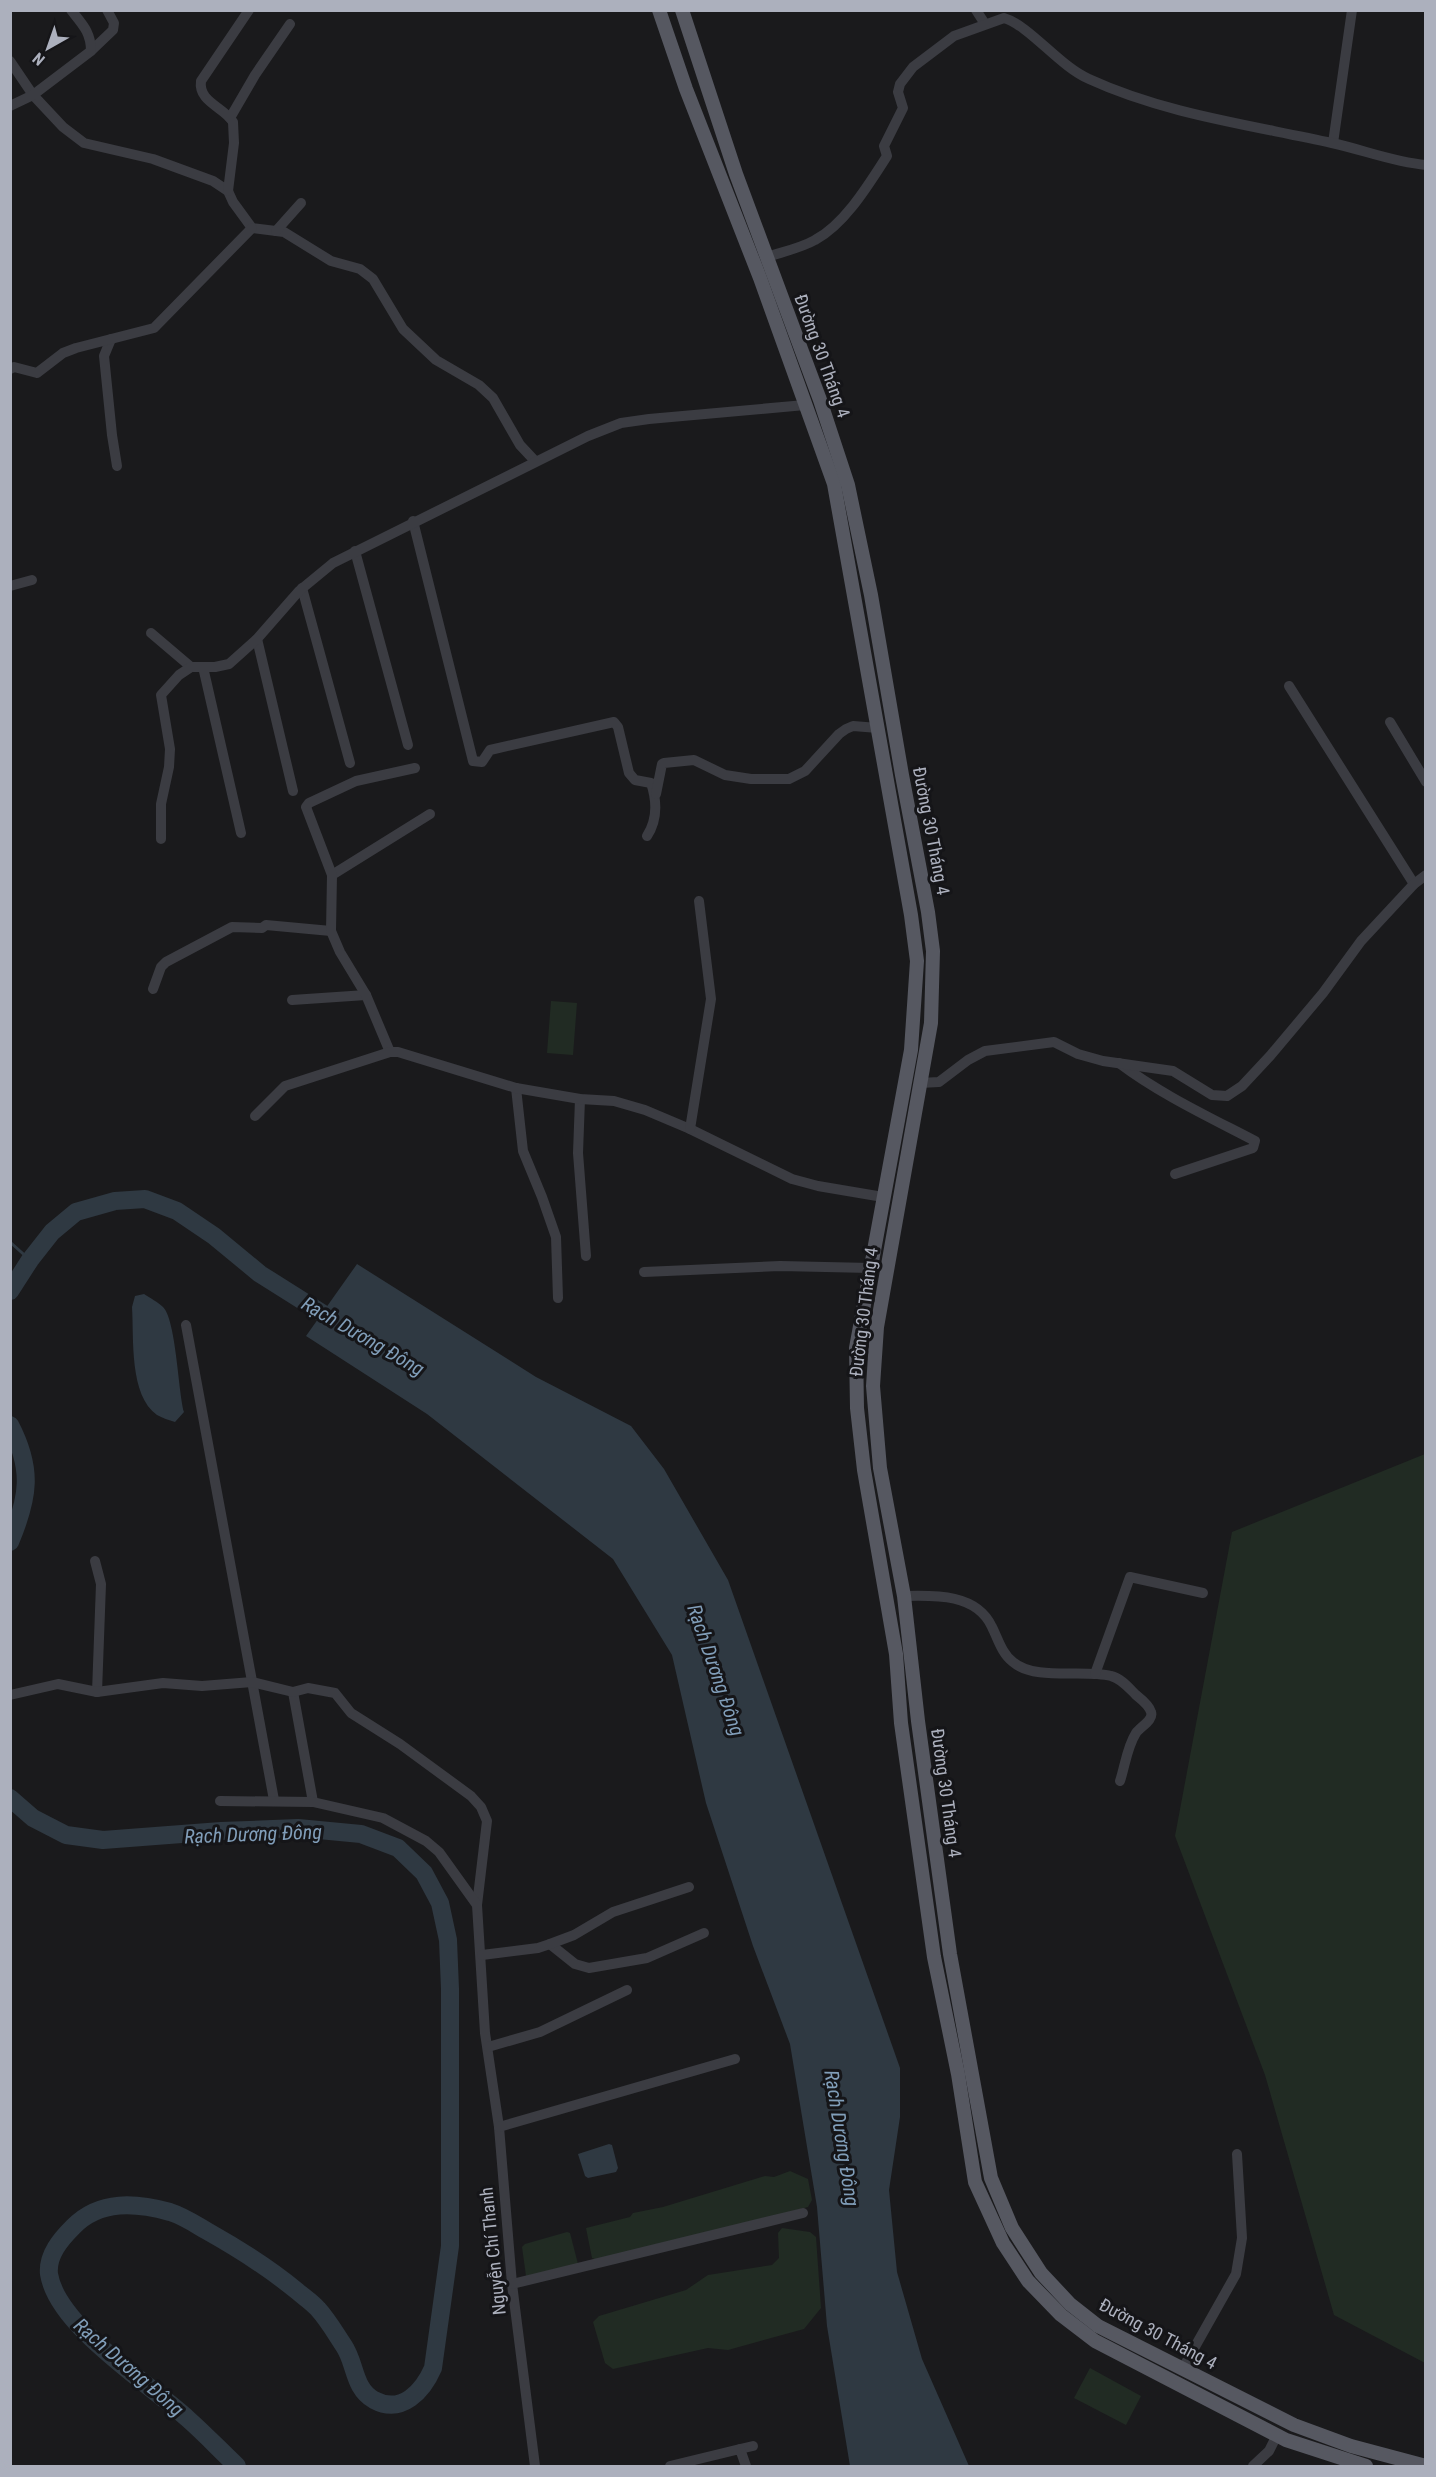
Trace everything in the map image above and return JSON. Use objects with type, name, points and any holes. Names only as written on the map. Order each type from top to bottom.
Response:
[{"type":"main road","name":"Đường 30 Tháng 4","points":[[659,10],[686,89],[735,212],[834,484],[911,915],[917,961],[916,1006],[911,1050],[856,1348],[857,1408],[864,1470],[894,1645],[901,1723],[934,1957],[958,2074],[975,2182],[1003,2243],[1028,2281],[1061,2315],[1277,2435],[1366,2466]]},
{"type":"main road","name":"Đường 30 Tháng 4","points":[[682,10],[733,164],[820,400],[848,485],[871,595],[928,912],[933,951],[931,1023],[898,1199],[877,1328],[873,1386],[880,1468],[904,1596],[918,1721],[950,1954],[991,2178],[1012,2228],[1041,2273],[1095,2332],[1183,2368],[1284,2420],[1351,2446],[1425,2466]]},
{"type":"main road","points":[[686,89],[707,84]]},
{"type":"main road","points":[[805,405],[820,400]]},
{"type":"main road","points":[[887,778],[902,775]]},
{"type":"main road","points":[[911,915],[928,912]]},
{"type":"main road","points":[[883,1197],[898,1199]]},
{"type":"main road","points":[[864,1470],[880,1468]]},
{"type":"main road","points":[[901,1723],[918,1721]]},
{"type":"main road","points":[[934,1957],[950,1954]]},
{"type":"main road","points":[[975,2182],[991,2178]]},
{"type":"main road","points":[[1277,2435],[1284,2420]]},
{"type":"street","points":[[71,10],[88,31],[91,51]]},
{"type":"street","points":[[10,106],[33,95],[91,51],[113,30],[114,23],[107,10]]},
{"type":"street","points":[[230,118],[206,98],[200,88],[201,81],[249,10]]},
{"type":"street","points":[[976,10],[985,24]]},
{"type":"street","points":[[1333,143],[1352,10]]},
{"type":"street","points":[[767,257],[813,241],[829,232],[863,193],[887,156],[884,146],[902,113],[903,108],[898,92],[907,74],[932,51],[954,36],[1007,14],[1069,69],[1113,89],[1153,102],[1262,130],[1333,143],[1403,163],[1425,165]]},
{"type":"street","points":[[290,24],[255,75],[230,118],[234,142],[228,191],[233,202],[252,228],[293,236],[331,261],[360,269],[373,279],[403,329],[436,360],[479,385],[493,398],[520,445],[535,461]]},
{"type":"street","points":[[10,61],[33,95],[63,127],[84,143],[153,159],[213,181],[228,191]]},
{"type":"street","points":[[276,231],[300,203]]},
{"type":"street","points":[[10,369],[14,367],[37,373],[63,353],[154,328],[252,228]]},
{"type":"street","points":[[111,339],[104,356],[117,466]]},
{"type":"street","points":[[160,839],[161,804],[170,749],[161,695],[179,675],[191,667],[229,664],[257,639],[302,588],[333,563],[535,461],[621,423],[805,405]]},
{"type":"street","points":[[413,521],[473,761],[482,762],[490,750],[614,723],[618,727],[629,773],[635,780],[651,783],[655,797]]},
{"type":"street","points":[[355,551],[408,745]]},
{"type":"street","points":[[10,586],[32,580]]},
{"type":"street","points":[[302,588],[350,763]]},
{"type":"street","points":[[151,633],[191,667]]},
{"type":"street","points":[[257,639],[293,791]]},
{"type":"street","points":[[203,667],[240,833]]},
{"type":"street","points":[[1289,686],[1414,884]]},
{"type":"street","points":[[1390,722],[1425,782]]},
{"type":"street","points":[[647,836],[653,826],[655,797],[664,763],[694,760],[725,775],[751,779],[789,779],[805,771],[846,729],[854,726],[878,728]]},
{"type":"street","points":[[390,1052],[366,995],[340,952],[332,931],[332,876],[306,807],[309,803],[356,781],[415,768]]},
{"type":"street","points":[[332,876],[429,814]]},
{"type":"street","points":[[920,1083],[939,1082],[962,1064],[985,1051],[1054,1042],[1078,1054],[1173,1071],[1212,1095],[1220,1097],[1234,1093],[1270,1056],[1361,941],[1425,875]]},
{"type":"street","points":[[690,1129],[711,999],[699,901]]},
{"type":"street","points":[[153,989],[161,967],[166,962],[236,926],[262,928],[266,925],[332,931]]},
{"type":"street","points":[[292,1000],[366,995]]},
{"type":"street","points":[[255,1116],[285,1086],[390,1052],[411,1054],[516,1088],[614,1101],[645,1110],[690,1129],[792,1179],[818,1186],[883,1197]]},
{"type":"street","points":[[1119,1063],[1135,1075],[1256,1143],[1249,1150],[1175,1174]]},
{"type":"street","points":[[516,1088],[523,1151],[556,1238],[558,1298]]},
{"type":"street","points":[[580,1098],[578,1153],[586,1256]]},
{"type":"street","points":[[644,1272],[780,1266],[871,1268]]},
{"type":"street","points":[[186,1325],[274,1800]]},
{"type":"street","points":[[95,1561],[101,1584],[97,1692]]},
{"type":"street","points":[[1095,1674],[1130,1577],[1203,1593]]},
{"type":"street","points":[[904,1596],[945,1597],[978,1607],[987,1615],[1004,1653],[1013,1663],[1023,1668],[1059,1674],[1113,1676],[1123,1682],[1151,1712],[1151,1717],[1132,1740],[1120,1781]]},
{"type":"street","name":"Nguyễn Chí Thanh","points":[[10,1695],[58,1684],[97,1692],[163,1683],[202,1686],[252,1682],[293,1692],[308,1688],[335,1693],[351,1713],[400,1744],[471,1796],[481,1807],[486,1821],[477,1905],[482,1955],[485,2033],[499,2127],[512,2284],[535,2466]]},
{"type":"street","points":[[293,1692],[313,1802]]},
{"type":"street","points":[[220,1801],[313,1802],[383,1818],[426,1841],[447,1861],[477,1905]]},
{"type":"street","points":[[482,1955],[537,1948],[550,1944],[574,1935],[613,1912],[689,1887]]},
{"type":"street","points":[[550,1944],[575,1964],[589,1968],[648,1958],[704,1933]]},
{"type":"street","points":[[488,2047],[540,2032],[627,1990]]},
{"type":"street","points":[[499,2127],[735,2059]]},
{"type":"street","points":[[1183,2368],[1236,2274],[1242,2238],[1237,2154]]},
{"type":"street","points":[[512,2284],[803,2213]]},
{"type":"street","points":[[1253,2466],[1269,2451],[1277,2435]]},
{"type":"street","points":[[670,2466],[693,2460],[709,2463],[740,2449],[753,2446]]},
{"type":"street","points":[[740,2449],[746,2466]]},
{"type":"shaded area","points":[[551,1001],[577,1003],[573,1055],[547,1053]]},
{"type":"shaded area","points":[[1425,1454],[1425,2363],[1334,2315],[1265,2075],[1175,1836],[1232,1532]]},
{"type":"shaded area","points":[[790,2171],[808,2179],[812,2200],[808,2207],[600,2261],[592,2258],[586,2228],[765,2176],[774,2177]]},
{"type":"shaded area","points":[[782,2228],[810,2232],[816,2237],[821,2308],[804,2329],[728,2350],[708,2348],[613,2369],[605,2363],[593,2322],[599,2316],[686,2290],[708,2275],[772,2265],[779,2258],[778,2233]]},
{"type":"shaded area","points":[[570,2233],[578,2264],[526,2276],[522,2247],[525,2244]]},
{"type":"shaded area","points":[[1090,2368],[1141,2396],[1126,2425],[1074,2398]]},
{"type":"water","points":[[357,1264],[536,1377],[631,1426],[664,1469],[728,1580],[900,2068],[900,2117],[889,2190],[897,2272],[922,2359],[969,2466],[850,2466],[827,2326],[817,2207],[790,2044],[753,1946],[706,1803],[672,1655],[613,1559],[427,1414],[306,1336]]},
{"type":"water","points":[[144,1294],[163,1307],[171,1326],[184,1412],[175,1422],[157,1415],[148,1406],[137,1380],[133,1350],[132,1307],[135,1296]]},
{"type":"water","points":[[612,2145],[618,2168],[616,2172],[588,2178],[585,2176],[578,2154]]},
{"type":"waterway","name":"Rạch Dương Đông","points":[[10,1291],[52,1232],[76,1212],[115,1201],[145,1199],[177,1211],[214,1236],[260,1274],[341,1325]]},
{"type":"waterway","points":[[10,1242],[30,1260]]},
{"type":"waterway","name":"Rạch Dương Đông","points":[[10,1425],[22,1456],[26,1483],[21,1511],[10,1542]]},
{"type":"waterway","name":"Rạch Dương Đông","points":[[10,1798],[33,1818],[66,1835],[103,1840],[298,1828],[361,1834],[398,1848],[424,1873],[440,1903],[448,1940],[450,1989],[450,2246],[433,2368],[424,2385],[417,2392],[402,2403],[394,2405],[384,2404],[367,2395],[358,2382],[344,2346],[313,2304],[254,2259],[175,2214],[132,2205],[95,2212],[68,2232],[50,2260],[49,2274],[56,2294],[86,2334],[188,2419],[237,2466]]}]
